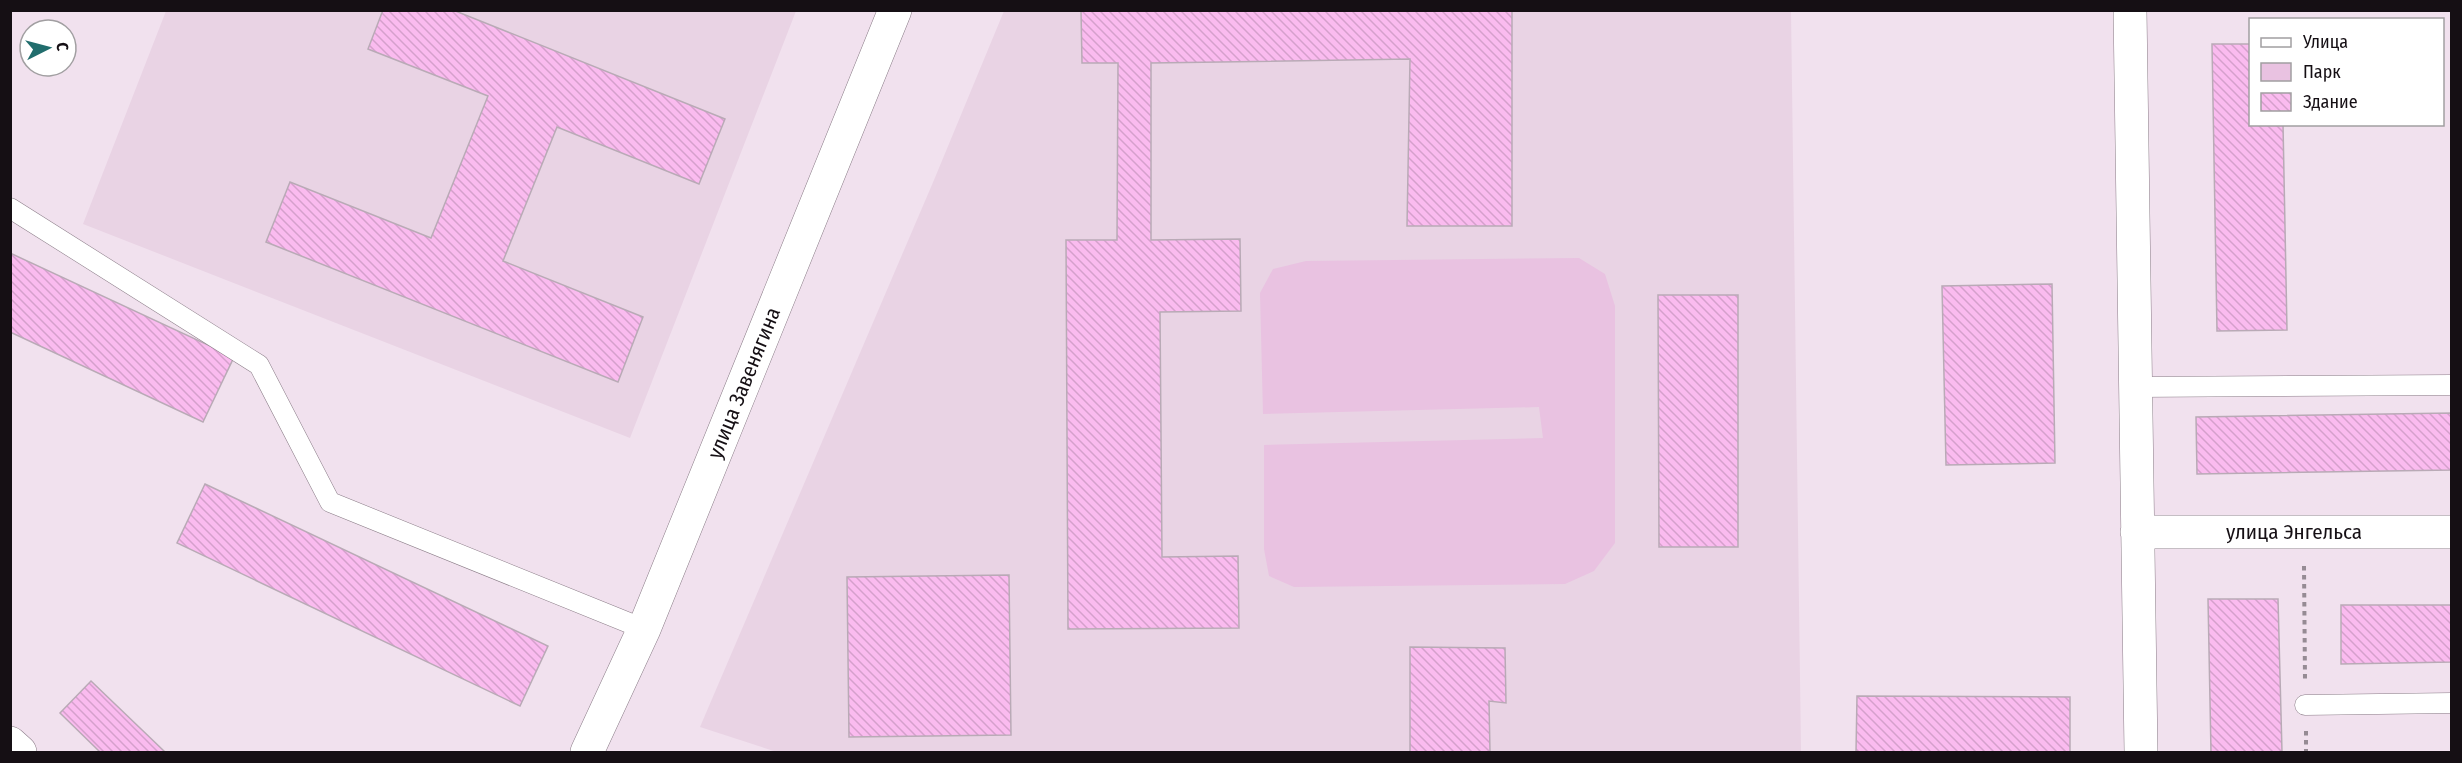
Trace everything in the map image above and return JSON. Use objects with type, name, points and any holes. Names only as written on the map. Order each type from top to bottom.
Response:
[{"type":"street","name":"улица Завенягина","points":[[587,753],[644,629],[895,10]]},
{"type":"street","points":[[2130,10],[2141,753]]},
{"type":"street","name":"улица Энгельса","points":[[2137,532],[2451,532]]},
{"type":"street","points":[[10,743],[20,753]]},
{"type":"lane","points":[[10,208],[259,365],[330,502],[644,629]]},
{"type":"lane","points":[[2135,387],[2451,385]]},
{"type":"lane","points":[[2305,705],[2451,703]]},
{"type":"path","points":[[2304,532],[2306,753]]},
{"type":"shaded area","points":[[166,11],[796,11],[630,438],[83,224]]},
{"type":"shaded area","points":[[1004,11],[1791,11],[1801,752],[777,752],[700,727]]},
{"type":"green space","points":[[1579,258],[1605,274],[1615,306],[1615,543],[1594,571],[1565,584],[1294,587],[1269,576],[1264,549],[1264,445],[1543,438],[1539,407],[1263,414],[1260,293],[1273,269],[1306,261]]},
{"type":"building","points":[[383,10],[453,10],[725,119],[699,184],[557,127],[503,261],[643,317],[618,382],[266,242],[290,182],[431,238],[488,96],[368,49]]},
{"type":"building","points":[[1081,10],[1512,10],[1512,226],[1407,226],[1410,59],[1151,63],[1151,240],[1240,239],[1241,311],[1160,312],[1162,557],[1238,556],[1239,628],[1068,629],[1066,240],[1117,240],[1118,63],[1082,63]]},
{"type":"building","points":[[2212,44],[2249,44],[2249,126],[2283,126],[2287,330],[2217,331]]},
{"type":"building","points":[[10,253],[234,357],[203,422],[10,332]]},
{"type":"building","points":[[2052,284],[2055,463],[1946,465],[1942,286]]},
{"type":"building","points":[[1658,295],[1738,295],[1738,547],[1659,547]]},
{"type":"building","points":[[2452,413],[2452,470],[2197,474],[2196,417]]},
{"type":"building","points":[[205,484],[548,646],[520,706],[177,543]]},
{"type":"building","points":[[1009,575],[1011,735],[849,737],[847,577]]},
{"type":"building","points":[[2208,599],[2278,599],[2282,752],[2211,752]]},
{"type":"building","points":[[2341,605],[2452,605],[2452,662],[2341,664]]},
{"type":"building","points":[[1410,647],[1505,648],[1506,703],[1489,701],[1490,752],[1410,752]]},
{"type":"building","points":[[91,681],[165,752],[100,752],[60,713]]},
{"type":"building","points":[[1857,696],[2070,697],[2070,752],[1856,752]]}]
